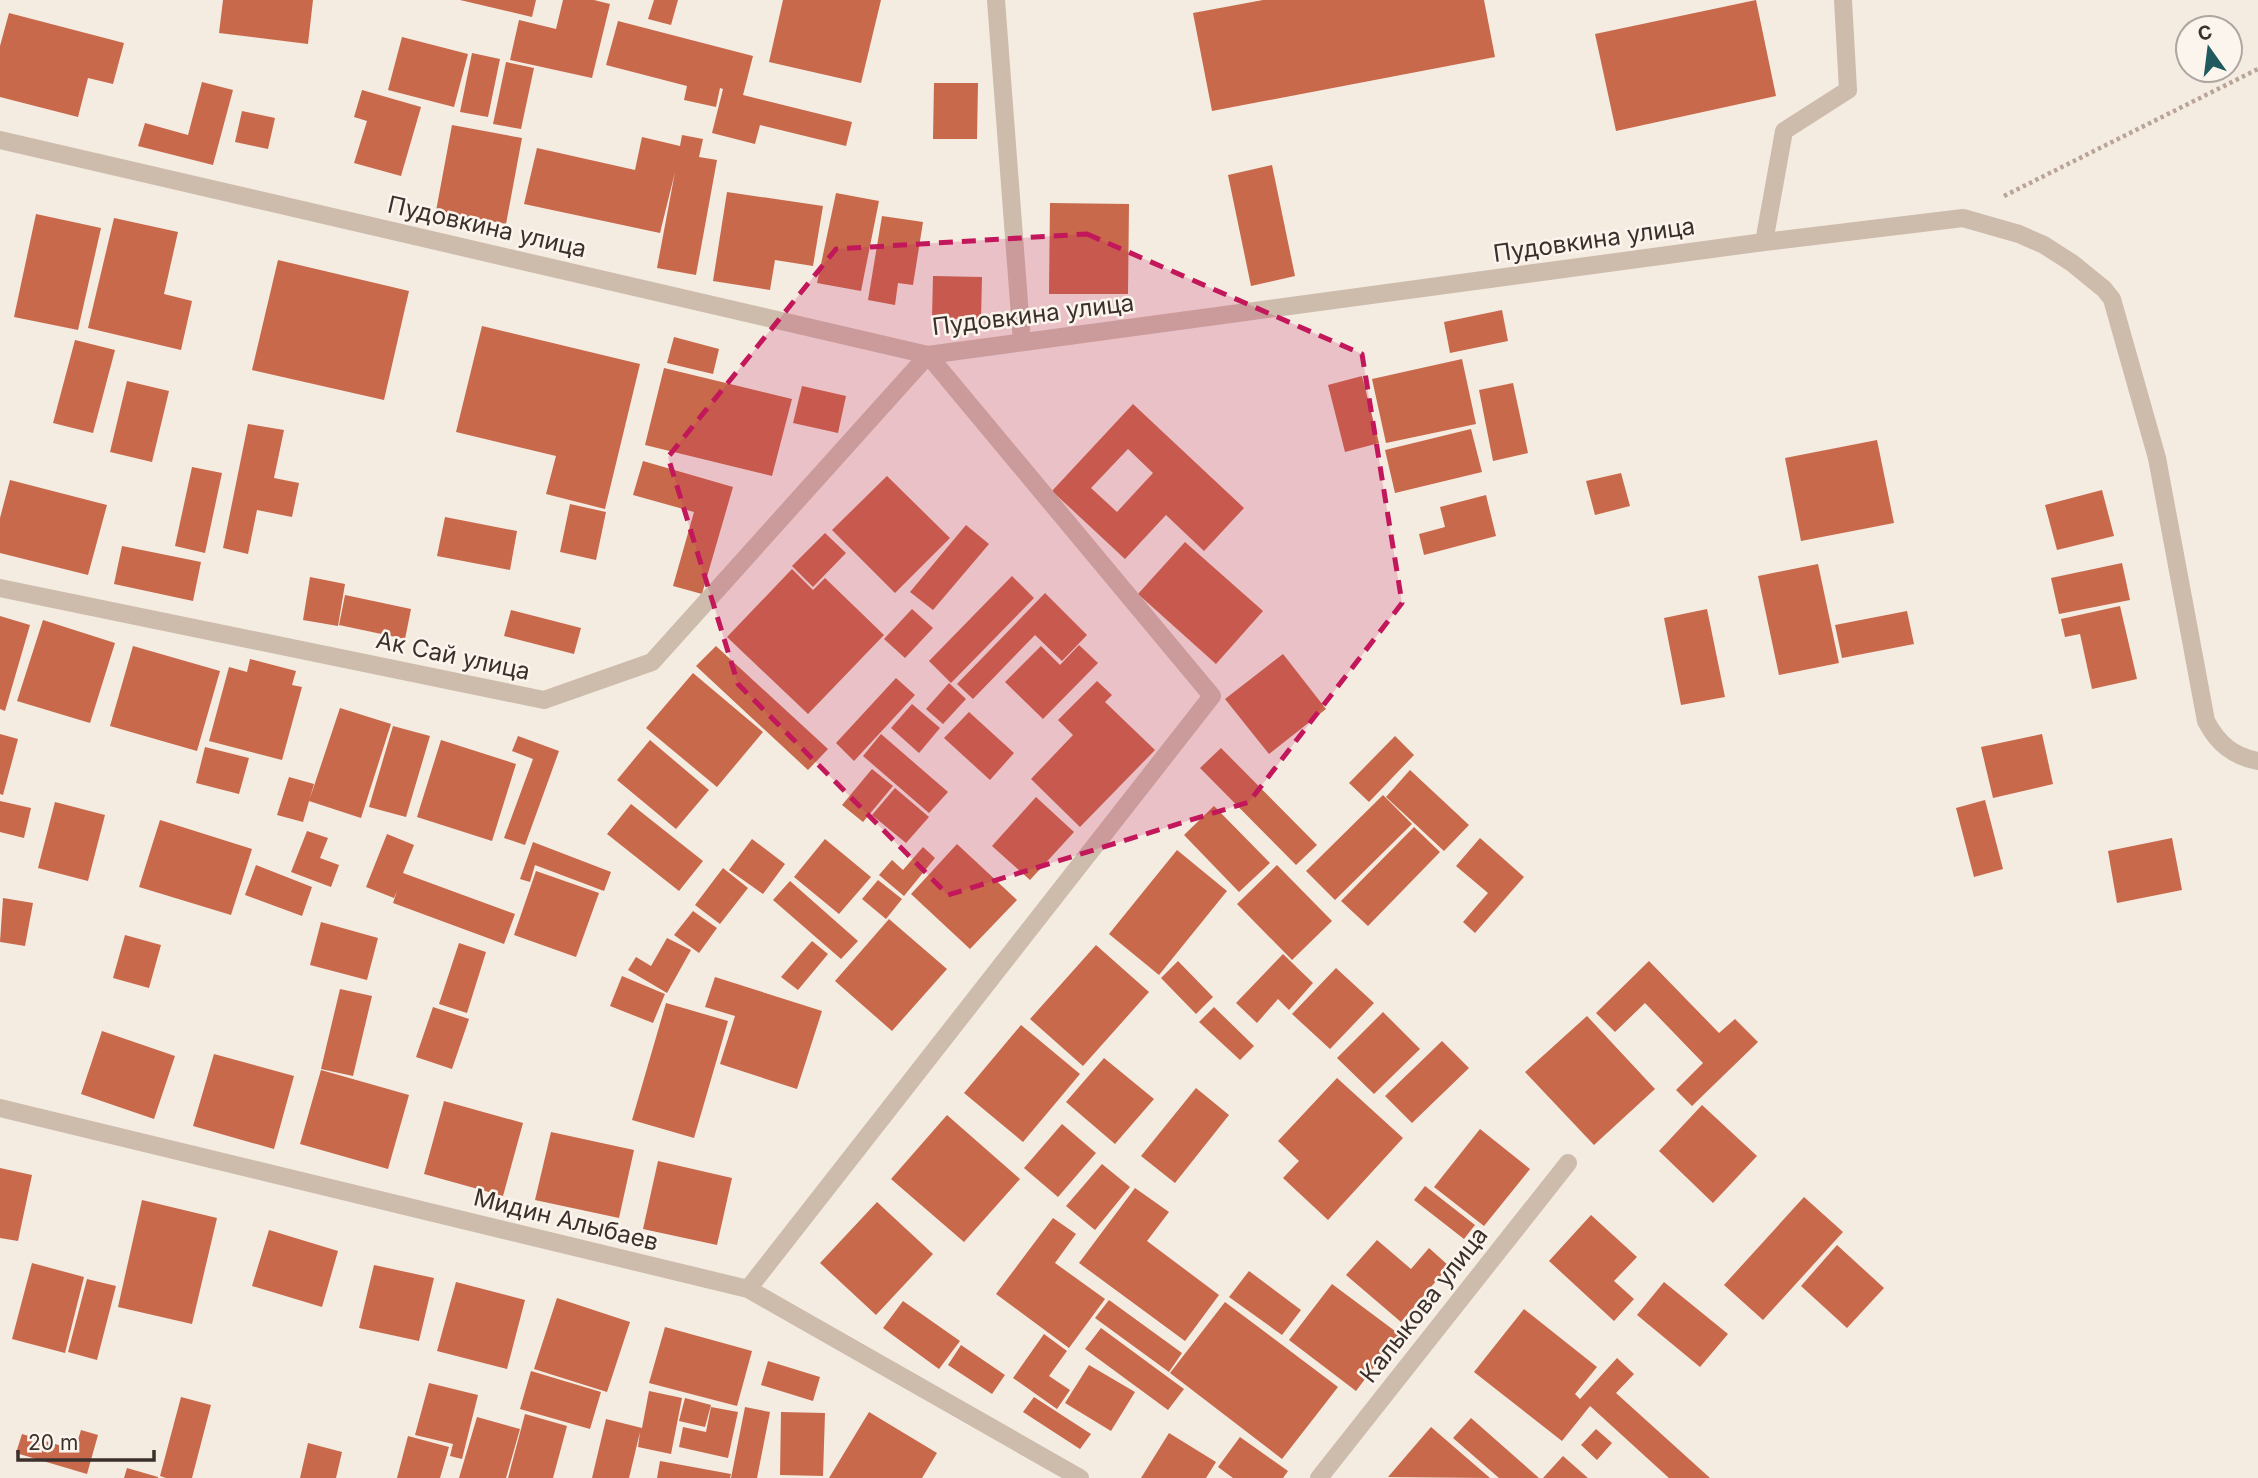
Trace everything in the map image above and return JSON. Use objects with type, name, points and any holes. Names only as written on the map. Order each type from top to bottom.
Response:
[{"type":"street","points":[[996,0],[1022,342]]},
{"type":"street","points":[[1764,242],[1784,131],[1848,90],[1843,0]]},
{"type":"street","name":"Пудовкина улица","points":[[0,140],[928,355],[1764,242],[1963,218]]},
{"type":"street","points":[[1963,218],[2019,234],[2044,245],[2072,263],[2112,299],[2157,458],[2206,721],[2212,733],[2228,751],[2258,761]]},
{"type":"street","points":[[748,1289],[1212,696],[928,355]]},
{"type":"street","name":"Ак Сай улица","points":[[0,588],[544,700],[652,662],[928,355]]},
{"type":"street","name":"Мидин Алыбаев","points":[[0,1108],[748,1289],[1080,1478]]},
{"type":"street","name":"Калыкова улица","points":[[1319,1478],[1568,1163]]},
{"type":"path","points":[[1963,218],[2258,69]]},
{"type":"highlighted area","points":[[1087,234],[1362,354],[1402,603],[1249,802],[948,895],[738,684],[668,457],[836,249]]},
{"type":"building","points":[[223,0],[313,0],[308,44],[219,33]]},
{"type":"building","points":[[460,0],[536,0],[532,17]]},
{"type":"building","points":[[563,0],[594,0],[610,4],[592,78],[510,60],[519,20],[556,29]]},
{"type":"building","points":[[654,0],[678,0],[671,25],[648,19]]},
{"type":"building","points":[[783,0],[881,0],[861,83],[769,62]]},
{"type":"building","points":[[1263,0],[1484,0],[1495,57],[1212,111],[1193,13]]},
{"type":"building","points":[[1756,0],[1776,96],[1616,131],[1595,34]]},
{"type":"building","points":[[9,13],[124,43],[113,84],[88,78],[78,117],[0,97],[0,46]]},
{"type":"building","points":[[618,21],[753,56],[743,95],[852,122],[846,146],[760,125],[755,144],[712,133],[723,89],[720,88],[716,107],[684,100],[687,86],[606,65]]},
{"type":"building","points":[[402,37],[468,54],[454,107],[388,90]]},
{"type":"building","points":[[472,53],[500,59],[488,117],[460,112]]},
{"type":"building","points":[[506,62],[534,68],[521,129],[493,124]]},
{"type":"building","points":[[202,82],[233,90],[213,165],[138,146],[145,123],[188,135]]},
{"type":"building","points":[[934,83],[978,83],[977,139],[933,139]]},
{"type":"building","points":[[362,90],[421,107],[401,176],[354,163],[367,121],[354,117]]},
{"type":"building","points":[[242,111],[275,118],[268,149],[235,142]]},
{"type":"building","points":[[452,125],[522,138],[506,224],[436,211]]},
{"type":"building","points":[[682,135],[703,139],[699,157],[717,160],[696,275],[657,268],[675,172],[660,233],[524,204],[537,148],[635,170],[642,137],[680,146]]},
{"type":"building","points":[[1272,165],[1295,276],[1251,286],[1228,175]]},
{"type":"building","points":[[727,192],[823,206],[813,266],[775,260],[770,290],[713,281]]},
{"type":"building","points":[[836,193],[879,201],[861,291],[817,283]]},
{"type":"building","points":[[1050,203],[1129,204],[1128,294],[1049,294]]},
{"type":"building","points":[[36,214],[101,228],[78,330],[14,317]]},
{"type":"building","points":[[882,216],[923,222],[913,285],[898,283],[895,305],[868,300]]},
{"type":"building","points":[[114,218],[178,232],[164,294],[192,301],[181,350],[88,328]]},
{"type":"building","points":[[278,260],[409,291],[384,400],[252,370]]},
{"type":"building","points":[[933,276],[982,277],[981,320],[932,318]]},
{"type":"building","points":[[1502,310],[1508,341],[1450,353],[1444,322]]},
{"type":"building","points":[[482,326],[640,364],[605,509],[546,494],[556,456],[456,432]]},
{"type":"building","points":[[674,337],[719,349],[713,374],[667,363]]},
{"type":"building","points":[[75,340],[115,350],[93,433],[53,423]]},
{"type":"building","points":[[1462,359],[1476,424],[1386,443],[1372,379]]},
{"type":"building","points":[[664,368],[792,399],[772,476],[645,445]]},
{"type":"building","points":[[1362,376],[1379,443],[1345,452],[1328,385]]},
{"type":"building","points":[[127,381],[169,391],[152,462],[110,452]]},
{"type":"building","points":[[1513,383],[1528,453],[1493,461],[1479,390]]},
{"type":"building","points":[[802,386],[846,396],[838,433],[793,423]]},
{"type":"building","points":[[1133,404],[1244,508],[1204,551],[1166,515],[1125,559],[1052,491]],"holes":[[[1128,449],[1153,473],[1117,512],[1091,488]]]},
{"type":"building","points":[[248,424],[284,430],[274,478],[299,483],[292,517],[257,510],[248,554],[223,548]]},
{"type":"building","points":[[1471,429],[1482,472],[1395,493],[1385,450]]},
{"type":"building","points":[[1877,440],[1894,523],[1801,541],[1785,458]]},
{"type":"building","points":[[643,461],[733,487],[702,594],[673,586],[694,512],[633,495]]},
{"type":"building","points":[[192,467],[222,473],[205,553],[175,546]]},
{"type":"building","points":[[1621,473],[1630,506],[1595,515],[1586,481]]},
{"type":"building","points":[[887,476],[950,538],[895,593],[832,530]]},
{"type":"building","points":[[10,480],[107,505],[88,575],[0,553],[0,518]]},
{"type":"building","points":[[2102,490],[2114,536],[2057,550],[2045,505]]},
{"type":"building","points":[[1486,495],[1496,536],[1424,555],[1419,534],[1445,527],[1440,507]]},
{"type":"building","points":[[570,504],[606,512],[596,560],[560,552]]},
{"type":"building","points":[[445,517],[517,531],[510,570],[437,556]]},
{"type":"building","points":[[966,525],[989,544],[933,610],[910,592]]},
{"type":"building","points":[[825,533],[846,553],[813,587],[792,566]]},
{"type":"building","points":[[1185,542],[1263,611],[1216,664],[1138,594]]},
{"type":"building","points":[[122,546],[201,562],[193,601],[114,584]]},
{"type":"building","points":[[2122,563],[2130,600],[2059,614],[2051,578]]},
{"type":"building","points":[[1818,564],[1839,663],[1779,675],[1758,576]]},
{"type":"building","points":[[792,569],[813,590],[825,578],[884,635],[808,714],[727,637]]},
{"type":"building","points":[[1012,576],[1034,598],[951,683],[929,661]]},
{"type":"building","points":[[310,577],[345,584],[338,626],[303,620]]},
{"type":"building","points":[[1045,593],[1087,635],[1062,661],[1035,635],[973,699],[957,684]]},
{"type":"building","points":[[345,595],[411,609],[405,639],[339,625]]},
{"type":"building","points":[[2120,606],[2137,679],[2092,689],[2080,634],[2065,637],[2061,619]]},
{"type":"building","points":[[912,609],[933,628],[905,658],[884,639]]},
{"type":"building","points":[[1707,609],[1725,697],[1681,705],[1664,618]]},
{"type":"building","points":[[511,610],[581,628],[574,654],[504,636]]},
{"type":"building","points":[[1907,611],[1914,644],[1842,658],[1835,625]]},
{"type":"building","points":[[0,616],[30,625],[5,711],[0,709]]},
{"type":"building","points":[[43,620],[115,643],[90,723],[17,701]]},
{"type":"building","points":[[1079,645],[1098,663],[1043,719],[1005,682],[1041,646],[1060,665]]},
{"type":"building","points":[[133,646],[220,671],[197,751],[110,726]]},
{"type":"building","points":[[716,646],[828,749],[808,770],[696,666]]},
{"type":"building","points":[[1283,654],[1326,709],[1269,754],[1225,699]]},
{"type":"building","points":[[250,659],[296,671],[292,685],[302,687],[282,760],[209,741],[229,667],[247,672]]},
{"type":"building","points":[[693,673],[763,732],[717,787],[646,728]]},
{"type":"building","points":[[896,678],[915,695],[854,761],[836,743]]},
{"type":"building","points":[[1097,681],[1112,695],[1105,702],[1155,750],[1080,827],[1031,779],[1073,735],[1058,720]]},
{"type":"building","points":[[949,683],[966,699],[943,724],[926,709]]},
{"type":"building","points":[[912,704],[940,728],[919,753],[891,728]]},
{"type":"building","points":[[340,708],[391,724],[361,818],[309,801]]},
{"type":"building","points":[[969,712],[1014,753],[990,780],[944,738]]},
{"type":"building","points":[[393,726],[430,736],[406,817],[369,807]]},
{"type":"building","points":[[0,734],[18,739],[3,795],[0,794]]},
{"type":"building","points":[[881,734],[948,792],[929,813],[863,756]]},
{"type":"building","points":[[2042,734],[2053,784],[1993,798],[1981,747]]},
{"type":"building","points":[[518,736],[559,751],[525,845],[504,838],[533,759],[512,751]]},
{"type":"building","points":[[1395,736],[1414,755],[1369,802],[1349,783]]},
{"type":"building","points":[[441,740],[516,764],[492,841],[417,817]]},
{"type":"building","points":[[650,740],[709,790],[676,829],[617,780]]},
{"type":"building","points":[[205,747],[249,758],[239,794],[196,783]]},
{"type":"building","points":[[1221,748],[1317,845],[1296,865],[1200,768]]},
{"type":"building","points":[[872,769],[893,786],[863,822],[842,805]]},
{"type":"building","points":[[1410,770],[1469,825],[1444,851],[1386,797]]},
{"type":"building","points":[[289,777],[314,784],[303,822],[277,815]]},
{"type":"building","points":[[895,788],[929,817],[906,843],[872,815]]},
{"type":"building","points":[[1383,795],[1412,824],[1335,900],[1306,871]]},
{"type":"building","points":[[1036,797],[1074,832],[1030,880],[992,846]]},
{"type":"building","points":[[1985,800],[2003,869],[1974,877],[1956,808]]},
{"type":"building","points":[[0,801],[31,808],[24,838],[0,832]]},
{"type":"building","points":[[55,802],[105,815],[88,881],[38,868]]},
{"type":"building","points":[[631,804],[703,861],[679,891],[607,834]]},
{"type":"building","points":[[1214,806],[1270,863],[1239,892],[1184,835]]},
{"type":"building","points":[[160,820],[252,849],[231,915],[139,887]]},
{"type":"building","points":[[1414,827],[1440,852],[1368,926],[1341,901]]},
{"type":"building","points":[[307,831],[328,838],[320,858],[339,865],[331,887],[291,872]]},
{"type":"building","points":[[387,834],[414,845],[403,873],[515,914],[504,944],[393,903],[397,891],[394,898],[366,887]]},
{"type":"building","points":[[1480,838],[1524,877],[1475,933],[1463,922],[1488,893],[1456,866]]},
{"type":"building","points":[[2172,838],[2182,890],[2117,903],[2108,851]]},
{"type":"building","points":[[752,839],[785,864],[763,894],[729,870]]},
{"type":"building","points":[[825,839],[871,877],[839,914],[794,877]]},
{"type":"building","points":[[533,842],[611,872],[604,891],[535,865],[530,882],[520,879]]},
{"type":"building","points":[[957,844],[1017,900],[970,949],[911,894]]},
{"type":"building","points":[[923,847],[935,858],[904,896],[879,875],[892,860],[903,870]]},
{"type":"building","points":[[1177,850],[1227,891],[1159,975],[1109,934]]},
{"type":"building","points":[[256,865],[312,887],[302,916],[245,895]]},
{"type":"building","points":[[1277,865],[1332,921],[1292,960],[1237,904]]},
{"type":"building","points":[[723,868],[748,888],[720,924],[695,905]]},
{"type":"building","points":[[536,871],[599,893],[576,957],[514,935]]},
{"type":"building","points":[[878,880],[902,899],[886,919],[862,899]]},
{"type":"building","points":[[790,881],[858,941],[841,959],[773,900]]},
{"type":"building","points":[[3,898],[33,903],[25,946],[0,942]]},
{"type":"building","points":[[693,911],[717,928],[699,953],[674,935]]},
{"type":"building","points":[[889,919],[947,969],[892,1031],[835,981]]},
{"type":"building","points":[[321,922],[378,938],[367,980],[310,965]]},
{"type":"building","points":[[125,935],[161,945],[149,988],[113,978]]},
{"type":"building","points":[[667,938],[691,950],[667,993],[628,970],[636,957],[651,966]]},
{"type":"building","points":[[812,941],[828,954],[798,990],[781,977]]},
{"type":"building","points":[[459,943],[486,952],[467,1013],[439,1004]]},
{"type":"building","points":[[1096,945],[1149,992],[1083,1066],[1030,1019]]},
{"type":"building","points":[[1283,954],[1313,983],[1289,1010],[1278,999],[1257,1023],[1236,1003]]},
{"type":"building","points":[[1178,961],[1213,997],[1196,1014],[1161,978]]},
{"type":"building","points":[[1649,961],[1719,1033],[1735,1019],[1758,1042],[1692,1106],[1676,1090],[1703,1063],[1645,1003],[1615,1032],[1596,1013]]},
{"type":"building","points":[[1336,968],[1374,1003],[1330,1049],[1292,1014]]},
{"type":"building","points":[[622,976],[665,994],[653,1023],[610,1006]]},
{"type":"building","points":[[715,977],[822,1011],[797,1089],[720,1064],[735,1016],[705,1007]]},
{"type":"building","points":[[340,989],[372,996],[353,1076],[321,1069]]},
{"type":"building","points":[[666,1003],[728,1021],[694,1138],[632,1120]]},
{"type":"building","points":[[433,1007],[469,1019],[452,1069],[416,1057]]},
{"type":"building","points":[[1214,1007],[1254,1046],[1240,1060],[1199,1022]]},
{"type":"building","points":[[1383,1012],[1420,1049],[1374,1094],[1337,1058]]},
{"type":"building","points":[[1587,1016],[1655,1089],[1594,1145],[1525,1072]]},
{"type":"building","points":[[1021,1025],[1080,1074],[1023,1142],[964,1093]]},
{"type":"building","points":[[102,1031],[175,1056],[154,1119],[81,1094]]},
{"type":"building","points":[[1442,1041],[1469,1068],[1412,1123],[1385,1096]]},
{"type":"building","points":[[214,1054],[294,1076],[274,1149],[193,1126]]},
{"type":"building","points":[[1104,1058],[1154,1099],[1115,1144],[1066,1102]]},
{"type":"building","points":[[321,1070],[409,1095],[388,1169],[300,1144]]},
{"type":"building","points":[[1337,1078],[1403,1138],[1328,1220],[1283,1178],[1299,1161],[1278,1141]]},
{"type":"building","points":[[1196,1088],[1229,1115],[1175,1183],[1141,1156]]},
{"type":"building","points":[[444,1101],[523,1123],[503,1196],[424,1174]]},
{"type":"building","points":[[1702,1105],[1757,1156],[1713,1203],[1659,1151]]},
{"type":"building","points":[[947,1115],[1020,1179],[964,1242],[891,1179]]},
{"type":"building","points":[[1062,1124],[1096,1153],[1058,1197],[1024,1168]]},
{"type":"building","points":[[1480,1129],[1530,1169],[1484,1226],[1434,1187]]},
{"type":"building","points":[[551,1132],[634,1150],[619,1218],[535,1200]]},
{"type":"building","points":[[658,1161],[732,1178],[717,1245],[643,1229]]},
{"type":"building","points":[[1102,1164],[1130,1187],[1095,1230],[1066,1206]]},
{"type":"building","points":[[0,1168],[32,1175],[18,1241],[0,1238]]},
{"type":"building","points":[[1425,1186],[1475,1225],[1464,1239],[1414,1200]]},
{"type":"building","points":[[1135,1188],[1169,1212],[1147,1241],[1219,1295],[1185,1341],[1079,1263]]},
{"type":"building","points":[[1804,1197],[1843,1232],[1763,1320],[1724,1285]]},
{"type":"building","points":[[142,1200],[217,1218],[192,1324],[118,1307]]},
{"type":"building","points":[[877,1202],[933,1254],[876,1315],[820,1263]]},
{"type":"building","points":[[1591,1215],[1637,1257],[1614,1281],[1634,1299],[1614,1321],[1549,1261]]},
{"type":"building","points":[[1053,1218],[1076,1234],[1055,1263],[1105,1299],[1069,1348],[996,1294]]},
{"type":"building","points":[[269,1230],[338,1251],[322,1307],[252,1286]]},
{"type":"building","points":[[1377,1240],[1411,1269],[1429,1248],[1449,1266],[1401,1322],[1346,1275]]},
{"type":"building","points":[[1837,1245],[1884,1288],[1847,1328],[1801,1286]]},
{"type":"building","points":[[32,1263],[84,1277],[65,1353],[12,1339]]},
{"type":"building","points":[[374,1265],[434,1278],[419,1341],[359,1328]]},
{"type":"building","points":[[1249,1271],[1301,1310],[1282,1335],[1229,1297]]},
{"type":"building","points":[[87,1279],[116,1286],[97,1360],[68,1352]]},
{"type":"building","points":[[456,1282],[525,1300],[507,1369],[437,1351]]},
{"type":"building","points":[[1664,1282],[1728,1334],[1700,1367],[1637,1315]]},
{"type":"building","points":[[1332,1284],[1399,1334],[1356,1391],[1289,1340]]},
{"type":"building","points":[[557,1298],[630,1322],[607,1392],[534,1369]]},
{"type":"building","points":[[1109,1300],[1182,1353],[1169,1372],[1095,1318]]},
{"type":"building","points":[[903,1301],[960,1341],[939,1369],[883,1328]]},
{"type":"building","points":[[1225,1302],[1338,1387],[1282,1459],[1170,1373]]},
{"type":"building","points":[[1524,1309],[1597,1367],[1575,1394],[1580,1399],[1617,1358],[1634,1374],[1616,1393],[1710,1478],[1669,1478],[1590,1406],[1562,1441],[1474,1372]]},
{"type":"building","points":[[665,1327],[752,1351],[737,1406],[649,1383]]},
{"type":"building","points":[[1101,1328],[1184,1389],[1168,1410],[1085,1349]]},
{"type":"building","points":[[1044,1334],[1067,1351],[1049,1376],[1070,1390],[1057,1409],[1013,1378]]},
{"type":"building","points":[[961,1345],[1005,1375],[992,1394],[948,1365]]},
{"type":"building","points":[[768,1361],[820,1377],[813,1401],[761,1385]]},
{"type":"building","points":[[1089,1365],[1135,1392],[1111,1431],[1065,1403]]},
{"type":"building","points":[[531,1371],[601,1392],[590,1429],[520,1409]]},
{"type":"building","points":[[429,1383],[478,1395],[462,1459],[450,1456],[453,1444],[415,1435]]},
{"type":"building","points":[[649,1391],[682,1398],[671,1454],[638,1447],[640,1432],[629,1478],[592,1478],[606,1419],[642,1428]]},
{"type":"building","points":[[181,1397],[211,1405],[192,1478],[166,1478],[160,1476]]},
{"type":"building","points":[[1034,1397],[1091,1434],[1080,1449],[1023,1412]]},
{"type":"building","points":[[685,1398],[711,1405],[705,1427],[679,1421]]},
{"type":"building","points":[[711,1407],[738,1412],[728,1458],[679,1447],[683,1427],[706,1432]]},
{"type":"building","points":[[745,1407],[770,1412],[757,1478],[731,1478]]},
{"type":"building","points":[[781,1412],[825,1413],[823,1476],[780,1475]]},
{"type":"building","points":[[869,1412],[937,1453],[922,1478],[829,1478]]},
{"type":"building","points":[[525,1414],[567,1426],[553,1478],[508,1478]]},
{"type":"building","points":[[477,1417],[520,1429],[506,1478],[459,1478]]},
{"type":"building","points":[[1471,1418],[1539,1478],[1499,1478],[1453,1438]]},
{"type":"building","points":[[1431,1427],[1490,1478],[1388,1477]]},
{"type":"building","points":[[1596,1429],[1612,1443],[1597,1460],[1581,1445]]},
{"type":"building","points":[[81,1430],[98,1435],[87,1474],[16,1453],[22,1434],[75,1450]]},
{"type":"building","points":[[1169,1433],[1216,1462],[1206,1478],[1141,1478]]},
{"type":"building","points":[[408,1436],[449,1447],[440,1478],[397,1478]]},
{"type":"building","points":[[1240,1437],[1288,1471],[1283,1478],[1233,1478],[1218,1467]]},
{"type":"building","points":[[308,1443],[342,1452],[336,1478],[300,1478]]},
{"type":"building","points":[[1563,1456],[1588,1478],[1543,1478]]},
{"type":"building","points":[[660,1461],[731,1474],[730,1478],[657,1478]]},
{"type":"building","points":[[127,1468],[158,1477],[158,1478],[124,1478]]}]
